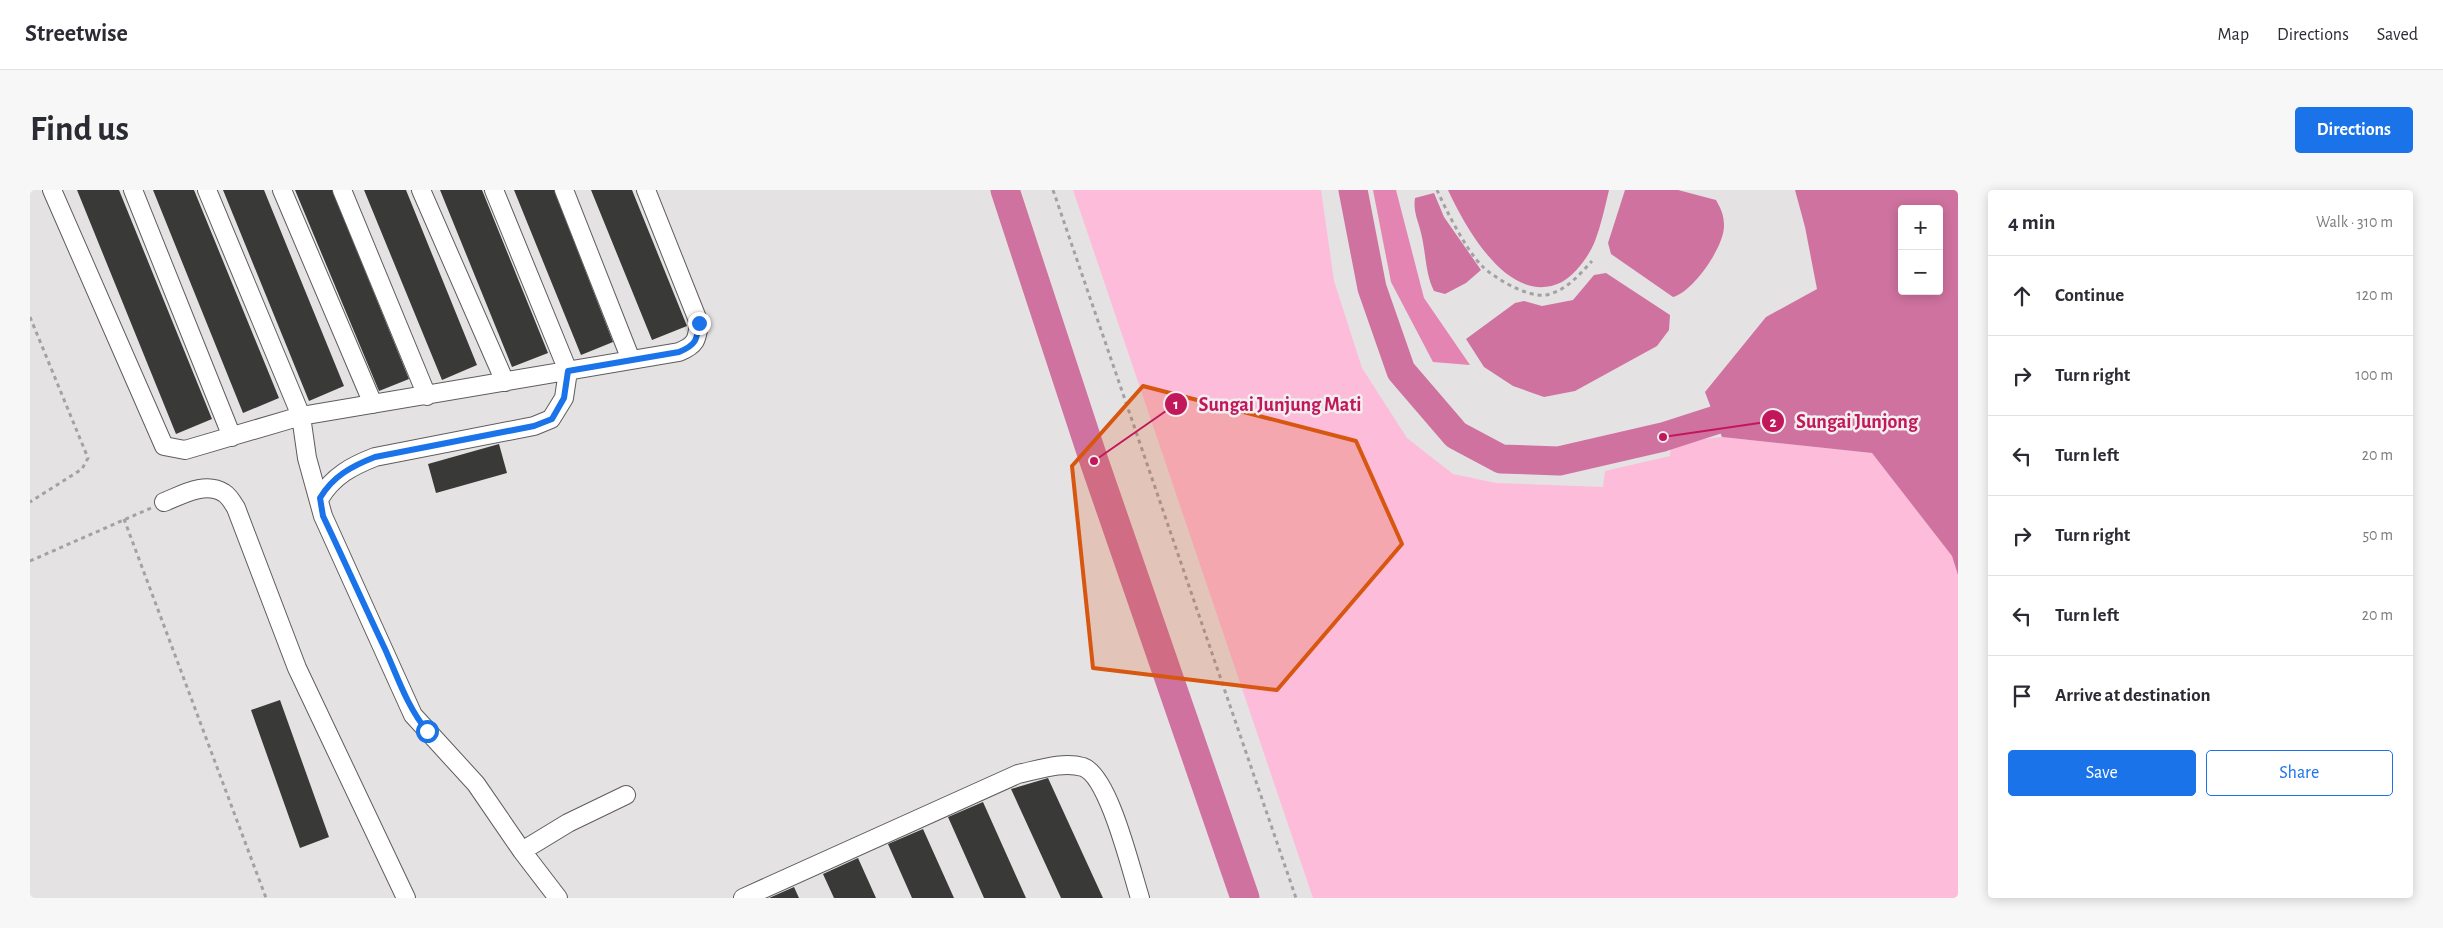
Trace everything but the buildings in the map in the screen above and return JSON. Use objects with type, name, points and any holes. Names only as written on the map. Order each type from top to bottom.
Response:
[{"type":"lane","points":[[52,190],[164,446],[185,450],[301,416],[679,352],[691,347],[698,337],[699,323],[646,190]]},
{"type":"lane","points":[[134,190],[232,437]]},
{"type":"lane","points":[[207,190],[301,416],[307,458],[320,498],[323,516],[414,715],[476,784],[522,851],[558,898]]},
{"type":"lane","points":[[282,190],[373,404]]},
{"type":"lane","points":[[342,190],[427,396]]},
{"type":"lane","points":[[422,190],[505,382]]},
{"type":"lane","points":[[320,498],[328,485],[341,474],[375,457],[534,426],[552,419],[564,398],[568,371],[494,190]]},
{"type":"lane","points":[[564,190],[631,360]]},
{"type":"lane","points":[[164,502],[196,489],[212,489],[224,493],[236,508],[297,668],[406,898]]},
{"type":"lane","points":[[743,898],[1018,774],[1066,764],[1084,768],[1096,776],[1107,794],[1140,898]]},
{"type":"lane","points":[[522,851],[568,823],[626,795]]},
{"type":"path","points":[[1053,190],[1296,898]]},
{"type":"path","points":[[1437,190],[1447,214],[1482,266],[1518,290],[1546,295],[1570,284],[1592,261]]},
{"type":"path","points":[[30,317],[88,458],[82,469],[30,502]]},
{"type":"path","points":[[30,560],[164,502]]},
{"type":"path","points":[[124,519],[266,898]]},
{"type":"highlighted area","points":[[1143,386],[1356,441],[1402,544],[1277,690],[1093,668],[1072,466]]},
{"type":"shaded area","points":[[1073,190],[1321,190],[1334,281],[1362,368],[1407,438],[1453,474],[1496,483],[1603,487],[1605,471],[1670,456],[1671,443],[1722,437],[1872,453],[1952,556],[1958,575],[1958,898],[1313,898]]},
{"type":"shaded area","points":[[1373,190],[1396,190],[1424,298],[1470,365],[1433,362],[1391,282]]},
{"type":"shaded area","points":[[1448,190],[1609,190],[1597,235],[1586,258],[1567,279],[1543,287],[1525,284],[1508,275],[1492,260],[1466,224]]},
{"type":"shaded area","points":[[1625,190],[1678,190],[1716,200],[1721,209],[1724,226],[1723,235],[1713,256],[1698,278],[1689,287],[1673,297],[1611,254],[1608,243]]},
{"type":"shaded area","points":[[1795,190],[1958,190],[1958,575],[1952,556],[1872,453],[1722,437],[1705,392],[1766,317],[1817,289],[1805,227]]},
{"type":"shaded area","points":[[1434,193],[1444,217],[1481,270],[1466,283],[1445,294],[1434,291],[1431,284],[1415,208],[1415,198]]},
{"type":"shaded area","points":[[1606,273],[1670,315],[1669,330],[1657,346],[1575,391],[1544,397],[1513,386],[1484,367],[1466,339],[1515,303],[1524,301],[1542,306],[1573,300],[1594,275]]},
{"type":"waterway","points":[[1005,190],[1094,461],[1245,898]]},
{"type":"waterway","points":[[1353,190],[1372,288],[1401,371],[1456,435],[1501,459],[1559,461],[1663,437],[1753,408]]},
{"type":"place","name":"Sungai Junjong","points":[[1663,437]]},
{"type":"place","name":"Sungai Junjung Mati","points":[[1094,461]]},
{"type":"route","points":[[427,731],[414,715],[323,516],[320,498],[328,485],[356,465],[375,457],[534,426],[552,419],[564,398],[568,371],[679,352],[691,347],[698,337],[699,323]]}]
